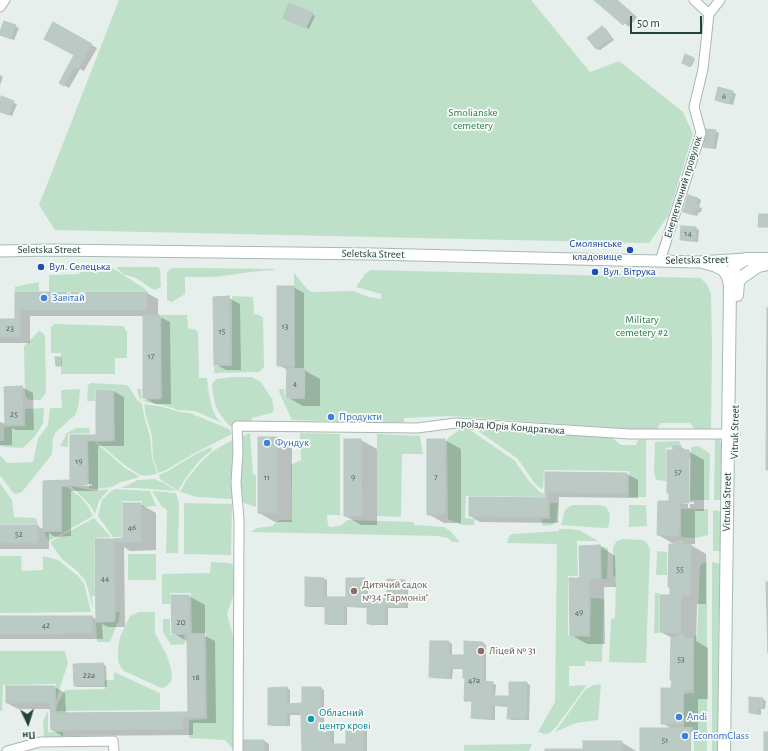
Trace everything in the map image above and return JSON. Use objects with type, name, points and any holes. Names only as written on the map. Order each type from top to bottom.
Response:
[{"type":"main road","points":[[735,264],[768,259]]},
{"type":"main road","name":"Vitruka Street","points":[[724,751],[735,264]]},
{"type":"main road","points":[[734,285],[742,277],[765,265]]},
{"type":"main road","name":"Vitruk Street","points":[[731,434],[731,751]]},
{"type":"street","points":[[0,7],[6,0]]},
{"type":"street","points":[[694,0],[709,14],[720,0]]},
{"type":"street","name":"Енергетичний провулок","points":[[660,261],[700,133],[694,107],[703,69],[709,14]]},
{"type":"street","name":"Seletska Street","points":[[0,251],[59,250],[373,254],[704,262],[765,265]]},
{"type":"street","points":[[704,262],[735,264]]},
{"type":"street","points":[[704,262],[723,270],[734,285]]},
{"type":"street","name":"проїзд Юрія Кондратюка","points":[[238,751],[239,520],[236,483],[238,451],[237,426],[417,428],[456,422],[630,434],[731,434]]},
{"type":"street","points":[[8,751],[40,742],[106,741],[114,741],[114,751]]},
{"type":"green space","name":"Smolianske cemetery","points":[[119,0],[531,0],[590,72],[619,61],[683,112],[693,134],[668,216],[649,243],[55,230],[39,205]]},
{"type":"green space","points":[[83,266],[109,266],[144,288],[146,291],[49,291],[49,275],[79,274]]},
{"type":"green space","points":[[116,267],[159,267],[161,286],[156,290],[152,289],[136,278],[123,274]]},
{"type":"green space","points":[[172,268],[274,270],[215,277],[185,277],[185,294],[172,302],[167,300],[167,272]]},
{"type":"green space","name":"Military cemetery #2","points":[[370,270],[700,278],[707,284],[711,294],[711,432],[696,431],[690,423],[661,423],[656,431],[449,416],[404,418],[404,422],[377,423],[292,420],[279,392],[280,389],[284,389],[285,399],[305,399],[305,368],[295,368],[294,273],[308,290],[312,292],[353,291],[369,297],[381,299],[381,294],[356,287],[365,274]]},
{"type":"green space","points":[[39,282],[39,291],[15,291],[15,287]]},
{"type":"green space","points":[[232,296],[253,297],[254,314],[263,318],[264,367],[259,372],[214,373],[214,366],[232,366]]},
{"type":"green space","points":[[161,315],[187,315],[188,328],[196,330],[198,333],[199,378],[207,378],[212,408],[216,417],[222,423],[195,411],[178,410],[142,400],[162,399]]},
{"type":"green space","points":[[54,324],[123,326],[127,332],[127,358],[115,358],[115,374],[61,374],[61,353],[51,353],[51,327]]},
{"type":"green space","points":[[39,331],[43,333],[45,337],[46,392],[40,400],[31,400],[27,399],[25,394],[24,346]]},
{"type":"green space","points":[[252,377],[261,382],[272,399],[274,409],[272,413],[252,418],[251,425],[230,426],[219,413],[215,404],[212,384],[216,379]]},
{"type":"green space","points":[[91,383],[126,385],[129,387],[137,400],[142,404],[150,436],[152,458],[157,474],[147,476],[140,475],[126,466],[97,442],[115,441],[114,389],[95,389],[95,401],[87,401],[88,385]]},
{"type":"green space","points":[[80,389],[77,411],[75,415],[56,432],[53,438],[52,454],[22,492],[16,494],[13,493],[0,475],[0,455],[7,463],[33,462],[38,439],[48,425],[50,408],[62,408],[61,390]]},
{"type":"green space","points":[[137,389],[141,389],[142,400],[139,398]]},
{"type":"green space","points":[[144,404],[190,413],[229,429],[232,434],[158,473],[153,458],[152,436]]},
{"type":"green space","points":[[44,408],[43,424],[35,436],[23,448],[0,446],[0,441],[4,441],[4,427],[25,426],[25,409]]},
{"type":"green space","points":[[464,426],[514,460],[529,481],[544,494],[544,497],[466,496],[465,518],[475,519],[474,525],[462,525],[448,519],[447,439]]},
{"type":"green space","points":[[76,428],[89,428],[90,433],[68,434],[68,447],[60,446],[67,433]]},
{"type":"green space","points":[[474,428],[612,438],[621,445],[636,445],[638,440],[646,439],[646,497],[629,497],[629,471],[544,470],[543,489],[540,488],[535,484],[518,459]]},
{"type":"green space","points":[[250,433],[253,474],[256,475],[256,507],[241,502],[239,438]]},
{"type":"green space","points":[[300,433],[340,434],[340,515],[327,515],[328,526],[332,527],[342,525],[347,520],[414,522],[414,525],[444,527],[449,530],[460,542],[452,542],[448,538],[438,536],[251,532],[257,528],[272,526],[279,520],[292,520],[291,465],[301,460]]},
{"type":"green space","points":[[377,434],[420,436],[423,454],[402,454],[401,517],[377,516]]},
{"type":"green space","points":[[715,436],[719,438],[721,443],[721,500],[714,500]]},
{"type":"green space","points":[[232,440],[235,452],[232,499],[197,497],[180,492],[187,479],[202,461],[213,451]]},
{"type":"green space","points":[[88,441],[94,441],[125,468],[139,476],[137,478],[121,482],[112,487],[95,489],[89,488]]},
{"type":"green space","points":[[679,441],[681,446],[666,448],[666,481],[656,480],[654,472],[655,442]]},
{"type":"green space","points":[[699,446],[710,454],[709,500],[690,500],[691,447]]},
{"type":"green space","points":[[211,447],[212,450],[200,460],[185,479],[178,491],[160,479],[159,475]]},
{"type":"green space","points":[[154,479],[164,483],[176,491],[121,488],[138,480]]},
{"type":"green space","points":[[0,483],[12,500],[14,517],[36,518],[38,524],[0,524]]},
{"type":"green space","points":[[71,486],[95,491],[109,489],[99,501],[95,514],[91,506]]},
{"type":"green space","points":[[62,487],[67,487],[80,497],[88,506],[93,516],[49,541],[44,532],[62,532]]},
{"type":"green space","points":[[115,489],[150,491],[156,506],[142,507],[142,501],[122,501],[122,537],[113,537],[98,516],[102,500]]},
{"type":"green space","points":[[152,491],[176,493],[179,503],[178,553],[166,553],[167,511],[162,507]]},
{"type":"green space","points":[[184,503],[232,504],[231,555],[184,554]]},
{"type":"green space","points":[[550,503],[558,503],[556,521],[553,525],[542,526],[542,519],[550,519]]},
{"type":"green space","points":[[573,505],[601,505],[606,507],[610,514],[609,525],[607,528],[604,528],[561,525],[565,510]]},
{"type":"green space","points":[[629,505],[646,505],[647,526],[629,527]]},
{"type":"green space","points":[[681,509],[708,509],[708,535],[696,538],[681,537]]},
{"type":"green space","points":[[713,510],[721,513],[720,551],[713,551]]},
{"type":"green space","points":[[94,518],[111,537],[94,538],[95,596],[92,596],[93,609],[84,579],[61,558],[50,542]]},
{"type":"green space","points":[[559,529],[579,530],[598,541],[577,541],[578,576],[568,576],[568,636],[590,637],[591,598],[603,599],[602,662],[585,661],[585,666],[569,666],[569,686],[587,685],[556,727],[550,733],[545,734],[538,732],[555,702],[557,544],[507,543],[509,536],[512,534],[559,531]]},
{"type":"green space","points":[[622,539],[643,540],[647,543],[650,549],[646,663],[609,662],[611,619],[615,618],[616,577],[613,576],[613,547],[616,542]]},
{"type":"green space","points":[[601,546],[608,548],[607,579],[602,579]]},
{"type":"green space","points":[[657,551],[667,552],[667,575],[656,575]]},
{"type":"green space","points":[[128,554],[156,554],[156,580],[128,580]]},
{"type":"green space","points":[[0,556],[21,556],[22,571],[43,570],[43,556],[58,560],[78,576],[84,583],[91,612],[0,613]]},
{"type":"green space","points":[[211,562],[232,564],[235,570],[235,591],[227,614],[234,639],[234,750],[225,740],[189,738],[189,720],[207,719],[206,633],[192,633],[191,593],[170,593],[170,604],[162,604],[162,574],[210,573]]},
{"type":"green space","points":[[707,562],[707,751],[694,751],[693,727],[684,727],[684,694],[694,693],[694,636],[697,636],[700,567],[701,564]]},
{"type":"green space","points":[[712,562],[720,565],[718,751],[712,751]]},
{"type":"green space","points":[[655,593],[659,593],[659,633],[654,633]]},
{"type":"green space","points":[[115,612],[120,612],[119,619],[110,642],[97,642],[96,623],[115,622]]},
{"type":"green space","points":[[139,612],[155,612],[155,633],[167,656],[171,669],[172,679],[165,687],[161,688],[124,671],[118,661],[120,637],[130,616]]},
{"type":"green space","points":[[163,619],[170,619],[170,635],[184,635],[185,644],[171,645],[163,632]]},
{"type":"green space","points":[[0,651],[65,651],[68,663],[56,700],[56,684],[3,685],[2,711],[0,711]]},
{"type":"green space","points":[[114,672],[160,693],[160,710],[56,711],[57,705],[65,690],[105,689],[105,680],[114,680]]},
{"type":"green space","points":[[601,684],[598,720],[576,723],[555,732],[585,690],[593,685]]},
{"type":"green space","points":[[48,710],[48,732],[63,732],[63,737],[44,737],[43,721]]},
{"type":"green space","points":[[532,744],[529,751],[464,751],[464,745]]},
{"type":"building","points":[[594,0],[617,0],[633,14],[623,25]]},
{"type":"building","points":[[289,3],[313,13],[306,28],[283,18]]},
{"type":"building","points":[[4,21],[16,25],[11,39],[0,35]]},
{"type":"building","points":[[53,22],[92,44],[78,69],[74,67],[64,86],[59,83],[74,55],[44,39]]},
{"type":"building","points":[[602,26],[611,38],[596,49],[587,38]]},
{"type":"building","points":[[685,54],[694,58],[690,67],[682,63]]},
{"type":"building","points":[[718,87],[733,91],[729,104],[715,100]]},
{"type":"building","points":[[1,96],[14,101],[9,115],[0,112]]},
{"type":"building","points":[[705,129],[716,130],[713,148],[703,147]]},
{"type":"building","points":[[688,195],[698,198],[696,205],[699,205],[698,211],[695,210],[694,215],[683,212]]},
{"type":"building","points":[[759,214],[768,214],[768,227],[758,227]]},
{"type":"building","points":[[681,226],[696,227],[695,240],[680,240]]},
{"type":"building","points":[[277,286],[294,286],[294,366],[277,366]]},
{"type":"building","points":[[15,292],[147,292],[147,310],[15,310]]},
{"type":"building","points":[[229,296],[230,364],[214,365],[213,297]]},
{"type":"building","points":[[767,308],[768,470],[766,470]]},
{"type":"building","points":[[15,310],[20,310],[20,337],[0,337],[0,319],[15,319]]},
{"type":"building","points":[[143,315],[160,315],[160,398],[143,398]]},
{"type":"building","points":[[55,357],[61,357],[61,366],[56,366]]},
{"type":"building","points":[[287,368],[305,369],[304,398],[286,398]]},
{"type":"building","points":[[22,386],[23,424],[5,425],[4,387]]},
{"type":"building","points":[[96,390],[113,390],[113,440],[87,441],[87,485],[61,486],[61,531],[43,531],[43,481],[70,480],[70,435],[96,435]]},
{"type":"building","points":[[258,437],[277,437],[277,513],[258,513]]},
{"type":"building","points":[[344,439],[361,439],[362,516],[344,516]]},
{"type":"building","points":[[427,439],[445,439],[445,514],[427,515]]},
{"type":"building","points":[[673,446],[681,446],[681,450],[689,450],[689,503],[680,503],[679,536],[657,535],[658,501],[669,501],[669,493],[667,493],[667,450],[673,450]]},
{"type":"building","points":[[545,472],[627,473],[627,493],[548,492],[548,517],[469,516],[469,497],[545,498]]},
{"type":"building","points":[[123,503],[141,503],[141,542],[114,542],[114,539],[123,538]]},
{"type":"building","points":[[0,525],[38,525],[38,543],[0,543]]},
{"type":"building","points":[[95,539],[114,539],[115,621],[96,622]]},
{"type":"building","points":[[675,541],[683,541],[683,544],[691,544],[690,595],[681,595],[681,633],[660,632],[660,595],[670,595],[670,587],[668,587],[669,544],[675,544]]},
{"type":"building","points":[[600,545],[600,579],[589,579],[589,635],[570,636],[569,578],[580,578],[579,546]]},
{"type":"building","points":[[305,577],[324,578],[324,597],[346,597],[346,578],[365,578],[365,597],[387,597],[387,579],[405,580],[405,607],[385,606],[385,624],[367,624],[367,606],[344,606],[344,624],[325,624],[325,606],[305,606]]},
{"type":"building","points":[[766,582],[768,582],[768,653]]},
{"type":"building","points":[[171,595],[189,595],[190,633],[172,634]]},
{"type":"building","points":[[0,616],[92,616],[92,633],[0,634]]},
{"type":"building","points":[[187,634],[204,634],[205,717],[188,717]]},
{"type":"building","points":[[677,634],[685,634],[684,638],[693,638],[692,690],[683,690],[683,724],[661,724],[661,688],[671,688],[671,637],[677,637]]},
{"type":"building","points":[[430,641],[449,641],[449,655],[464,655],[464,641],[483,642],[483,681],[493,682],[492,696],[509,696],[509,682],[527,682],[526,719],[507,719],[508,705],[492,705],[492,718],[471,718],[472,701],[464,701],[465,678],[463,678],[463,668],[450,668],[449,678],[429,677]]},
{"type":"building","points":[[103,663],[104,685],[74,686],[73,664]]},
{"type":"building","points":[[6,686],[55,686],[55,713],[188,712],[188,717],[183,717],[183,729],[51,730],[50,703],[6,703]]},
{"type":"building","name":"Обласний центр крові","points":[[287,687],[287,704],[302,703],[302,687],[321,687],[321,727],[331,727],[331,744],[346,744],[346,727],[364,727],[364,751],[302,751],[301,713],[287,713],[287,725],[268,725],[268,688]]},
{"type":"building","points":[[749,697],[763,698],[762,708],[758,708],[758,713],[749,713]]},
{"type":"building","points":[[640,728],[690,728],[690,751],[640,751]]},
{"type":"building","points":[[764,732],[768,732],[768,751],[764,751]]},
{"type":"building","points":[[242,740],[264,740],[264,751],[242,751]]},
{"type":"building","points":[[583,741],[622,741],[622,751],[545,751],[545,749],[583,749]]},
{"type":"place","name":"Смолянське кладовище","points":[[630,250]]},
{"type":"place","name":"Вул. Селецька","points":[[41,267]]},
{"type":"place","name":"Вул. Вітрука","points":[[595,272]]},
{"type":"place","name":"Завітай","points":[[44,298]]},
{"type":"place","name":"Продукти","points":[[331,417]]},
{"type":"place","name":"Фундук","points":[[267,443]]},
{"type":"place","name":"Дитячий садок №34 \"Гармонія\"","points":[[354,591]]},
{"type":"place","name":"Ліцей № 31","points":[[481,651]]},
{"type":"place","name":"Andi","points":[[679,717]]},
{"type":"place","name":"Обласний центр крові","points":[[311,719]]},
{"type":"place","name":"EconomClass","points":[[685,736]]}]
